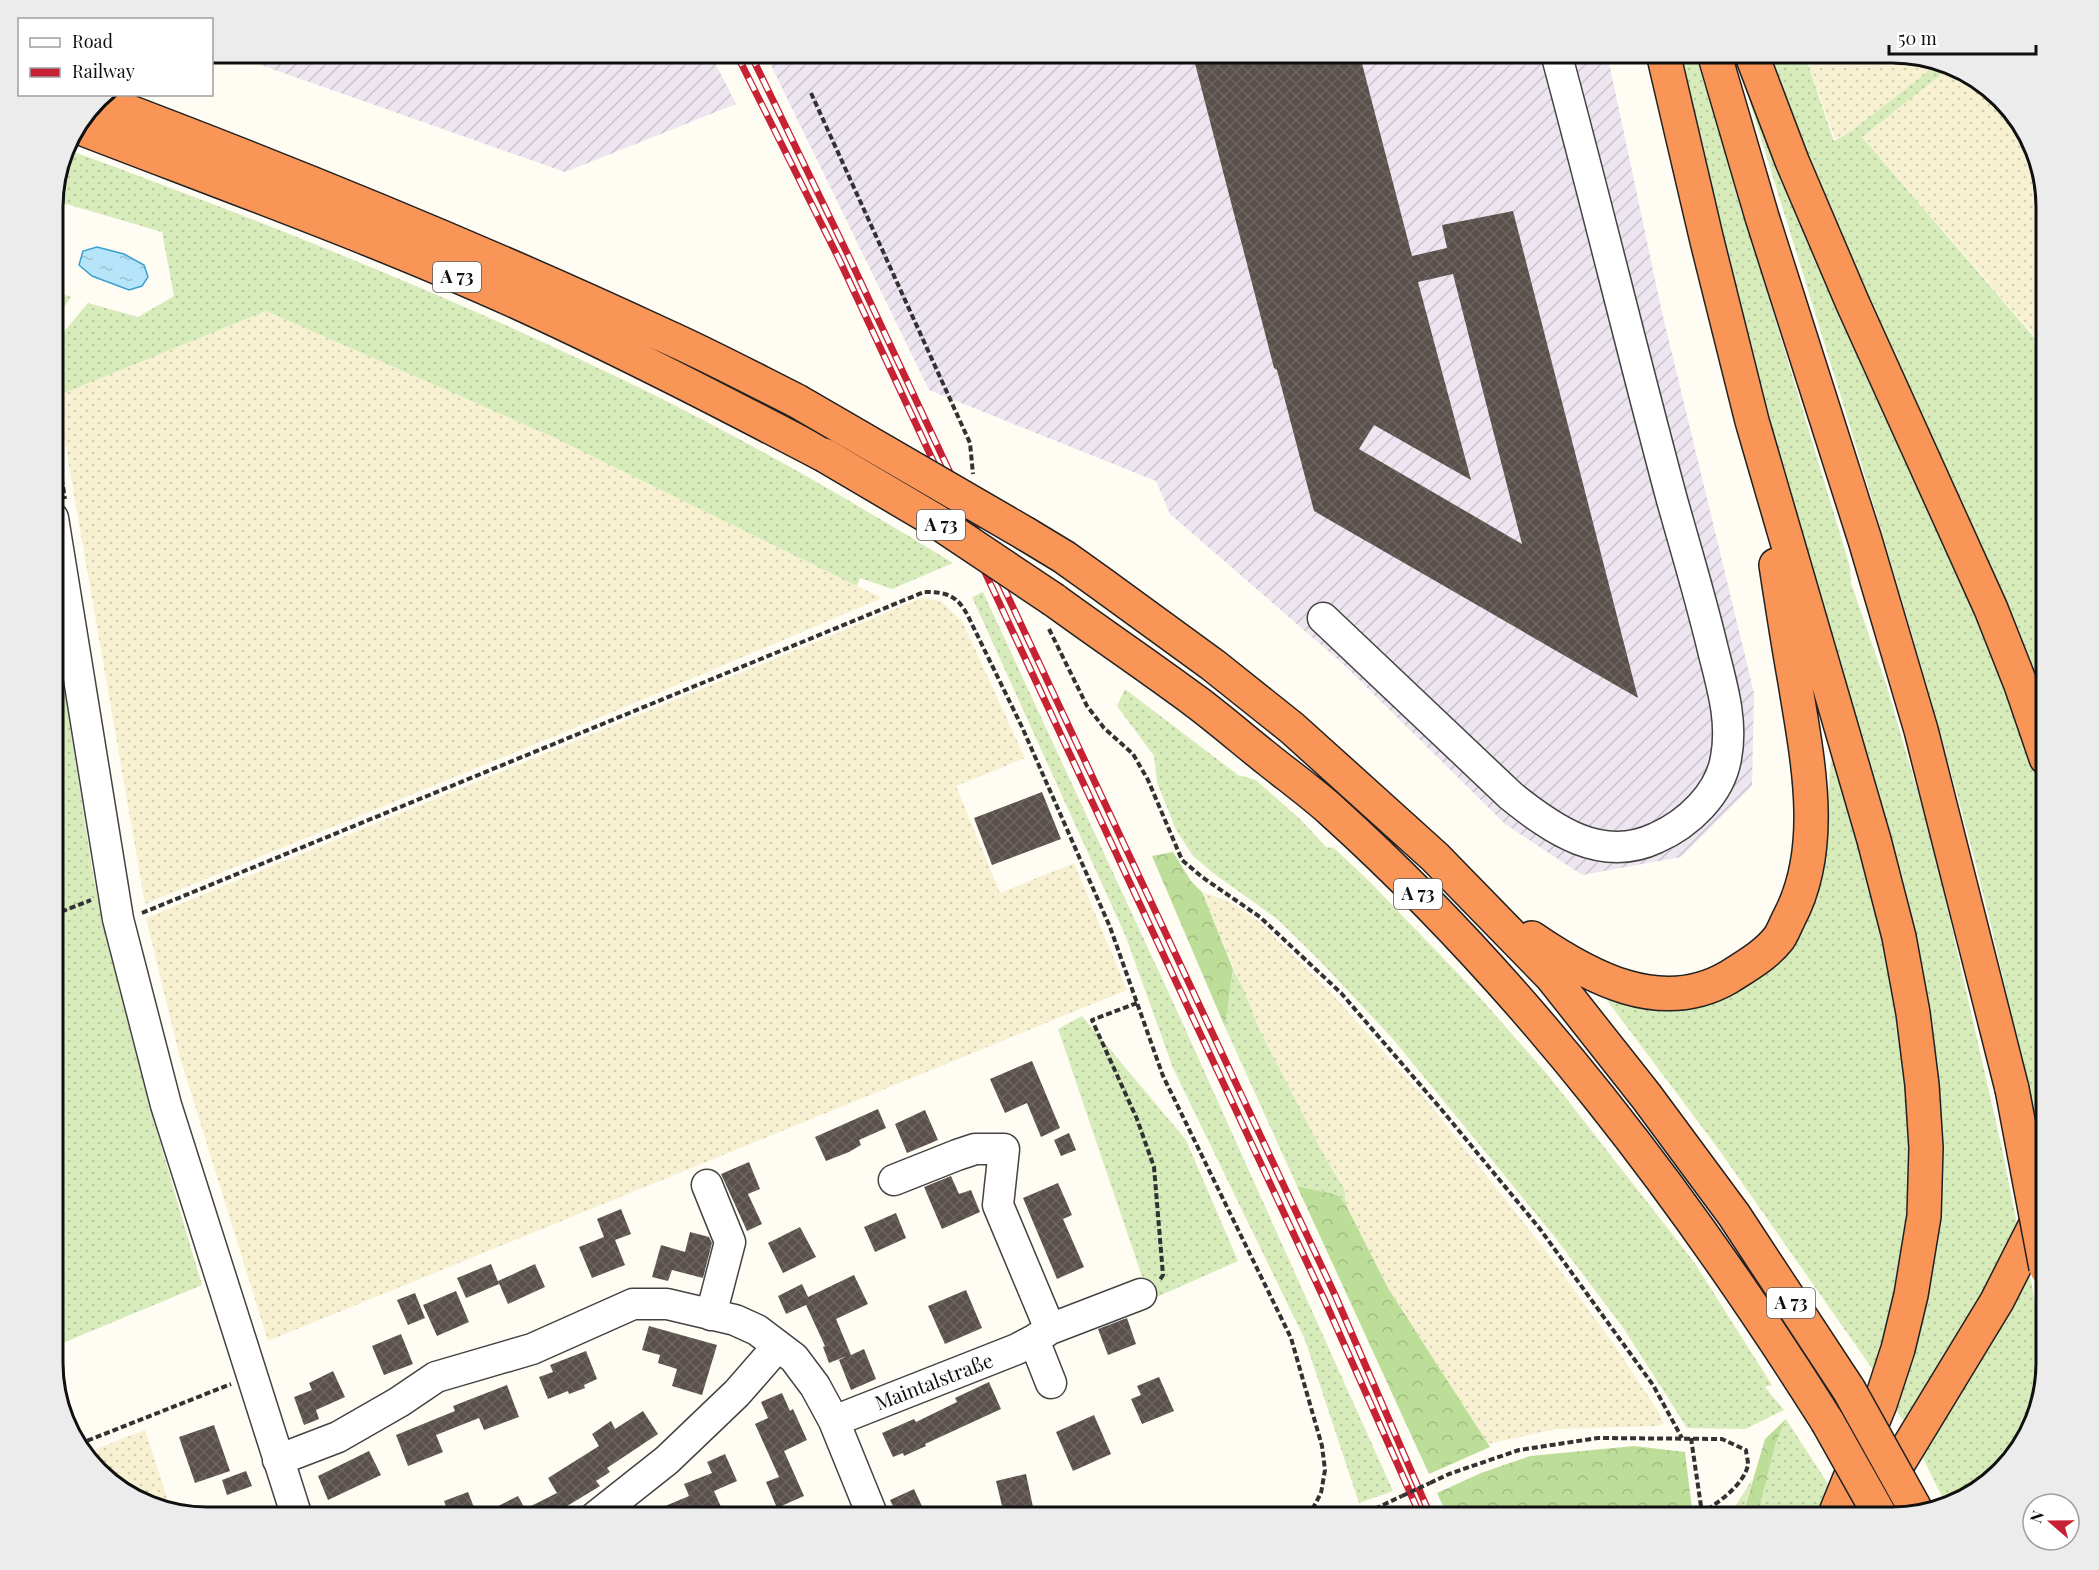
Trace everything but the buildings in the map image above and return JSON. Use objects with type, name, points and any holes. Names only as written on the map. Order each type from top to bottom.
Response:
[{"type":"highway","points":[[1667,63],[1707,241],[1752,421],[1874,840],[1899,937],[1913,1013],[1922,1085],[1926,1148],[1924,1216],[1911,1295],[1898,1349],[1880,1404],[1838,1507]]},
{"type":"highway","points":[[1717,63],[1762,217],[1865,540],[1921,730],[2012,1089],[2036,1215]]},
{"type":"highway","points":[[1755,63],[1796,172],[1990,609],[2036,729]]},
{"type":"highway","name":"A 73","points":[[107,103],[210,142],[422,228],[665,335],[797,401],[1064,557],[1213,665],[1292,728],[1435,856],[1552,977],[1646,1096],[1734,1215],[1849,1390],[1913,1505]]},
{"type":"highway","name":"A 73","points":[[85,130],[367,239],[526,307],[659,370],[824,455],[936,521],[1050,611],[1198,704],[1330,810],[1426,902],[1531,1015],[1622,1125],[1723,1263],[1776,1339],[1827,1420],[1875,1507]]},
{"type":"highway","points":[[1480,903],[1565,961],[1618,985],[1649,993],[1687,993],[1718,983],[1752,963],[1779,938],[1797,904],[1808,860],[1811,811],[1805,741],[1752,421]]},
{"type":"highway","points":[[1872,1507],[1997,1300],[2036,1224]]},
{"type":"street","points":[[1323,618],[1511,796],[1540,819],[1580,841],[1617,847],[1642,844],[1659,837],[1702,807],[1717,784],[1726,760],[1729,720],[1726,701],[1559,63]]},
{"type":"street","points":[[63,534],[116,905],[166,1105],[293,1507]]},
{"type":"street","points":[[894,1180],[975,1149],[1004,1149],[999,1205],[1042,1334],[1052,1383]]},
{"type":"street","points":[[707,1185],[730,1242],[711,1315]]},
{"type":"street","name":"Maintalstraße","points":[[834,1421],[1017,1349],[1042,1334],[1140,1294]]},
{"type":"street","points":[[278,1460],[338,1437],[399,1402],[436,1377],[532,1348],[633,1304],[667,1304],[735,1320],[757,1330],[794,1358],[816,1386],[834,1421],[869,1507]]},
{"type":"street","points":[[609,1507],[667,1460],[737,1393],[778,1346]]},
{"type":"path","points":[[811,93],[970,442],[973,476]]},
{"type":"path","points":[[63,913],[116,905],[137,915],[924,592],[950,595],[961,604],[1022,728],[1110,927],[1163,1076],[1290,1338],[1322,1446],[1325,1470],[1321,1493],[1314,1507]]},
{"type":"path","points":[[1050,611],[1087,706],[1104,728],[1133,754],[1148,780],[1182,860],[1202,877],[1260,917],[1341,993],[1540,1229],[1653,1385],[1682,1438]]},
{"type":"path","points":[[1137,1003],[1092,1020],[1137,1119],[1154,1167],[1162,1275],[1155,1287],[1140,1294]]},
{"type":"path","points":[[86,1441],[249,1368]]},
{"type":"path","points":[[1379,1507],[1449,1474],[1519,1450],[1598,1438],[1722,1439],[1746,1450],[1748,1465],[1739,1482],[1711,1507]]},
{"type":"path","points":[[1692,1438],[1701,1507]]},
{"type":"shaded area","points":[[255,63],[715,63],[736,104],[565,172]]},
{"type":"shaded area","points":[[770,63],[1609,63],[1661,308],[1754,693],[1752,786],[1681,857],[1582,875],[1505,824],[1342,663],[1170,514],[1156,481],[929,390]]},
{"type":"shaded area","points":[[1808,63],[1892,63],[1931,69],[1853,130],[1835,139]]},
{"type":"shaded area","points":[[1943,73],[1964,82],[1994,105],[2017,135],[2028,161],[2035,189],[2036,337],[1862,137]]},
{"type":"shaded area","points":[[266,311],[553,437],[882,598],[611,713],[145,904],[63,431],[63,394]]},
{"type":"shaded area","points":[[922,598],[941,601],[963,623],[1025,758],[956,786],[1000,893],[1074,863],[1127,990],[268,1341],[179,1054],[146,918]]},
{"type":"shaded area","points":[[1202,892],[1228,901],[1258,921],[1333,995],[1423,1096],[1543,1247],[1615,1346],[1664,1423],[1659,1426],[1556,1429],[1488,1444],[1388,1288],[1346,1205],[1345,1189],[1325,1157],[1259,1029]]},
{"type":"shaded area","points":[[145,1430],[168,1501],[135,1488],[105,1465],[93,1450]]},
{"type":"green space","points":[[1679,63],[1698,63],[1850,567],[1851,583],[1887,687],[1932,841],[2001,1144],[2019,1234],[1905,1423],[1892,1405],[1939,1098],[1928,1001],[1905,886],[1804,546],[1743,322]]},
{"type":"green space","points":[[1768,63],[1807,63],[1834,141],[1853,130],[1931,69],[1943,73],[1862,137],[2036,339],[2036,692],[1879,335]]},
{"type":"green space","points":[[1756,100],[2022,716],[2036,764],[2036,1130],[2002,971],[1947,759],[1837,383],[1750,103]]},
{"type":"green space","points":[[74,152],[289,234],[436,294],[580,359],[767,454],[953,563],[892,589],[860,578],[857,586],[553,437],[266,311],[63,394],[63,333],[88,303],[138,317],[174,296],[162,232],[63,203],[66,179]]},
{"type":"green space","points":[[63,294],[71,297],[63,308]]},
{"type":"green space","points":[[983,592],[1179,1015],[1393,1491],[1359,1503],[1305,1340],[1173,1068],[1126,937],[972,597]]},
{"type":"green space","points":[[63,681],[94,880],[105,931],[144,1084],[202,1285],[63,1343]]},
{"type":"green space","points":[[1125,689],[1238,775],[1256,780],[1302,821],[1326,847],[1334,848],[1371,883],[1468,984],[1548,1075],[1694,1262],[1772,1385],[1765,1387],[1784,1410],[1745,1429],[1687,1428],[1624,1329],[1554,1236],[1392,1038],[1276,918],[1193,856],[1176,830],[1157,782],[1154,756],[1117,706]]},
{"type":"green space","points":[[1832,751],[1871,883],[1893,975],[1909,1108],[1908,1203],[1891,1310],[1873,1370],[1717,1147],[1603,995],[1622,1003],[1788,945],[1809,914],[1821,869]]},
{"type":"green space","points":[[1173,852],[1191,881],[1202,892],[1233,969],[1225,1027],[1152,856]]},
{"type":"green space","points":[[1233,969],[1259,1029],[1325,1157],[1345,1190],[1346,1205],[1338,1195],[1297,1186],[1225,1027]]},
{"type":"green space","points":[[1082,1016],[1186,1140],[1238,1261],[1150,1300],[1058,1029]]},
{"type":"green space","points":[[1297,1186],[1338,1195],[1346,1205],[1388,1288],[1490,1447],[1429,1474]]},
{"type":"green space","points":[[2027,1261],[2036,1307],[2035,1381],[2028,1409],[2017,1435],[1994,1465],[1980,1477],[1942,1497],[1917,1446]]},
{"type":"green space","points":[[1786,1419],[1830,1487],[1822,1507],[1760,1507],[1776,1443]]},
{"type":"green space","points":[[1786,1419],[1776,1443],[1760,1507],[1745,1507],[1765,1439]]},
{"type":"green space","points":[[1634,1446],[1685,1452],[1692,1507],[1443,1507],[1437,1493],[1481,1473],[1530,1456]]},
{"type":"green space","points":[[1752,1480],[1745,1507],[1734,1507]]},
{"type":"water","points":[[97,247],[124,254],[144,265],[148,277],[142,286],[129,290],[92,276],[79,265],[83,251]]},
{"type":"railway","points":[[741,63],[838,257],[1324,1299],[1417,1507]]},
{"type":"railway","points":[[755,63],[849,257],[1335,1295],[1427,1507]]}]
